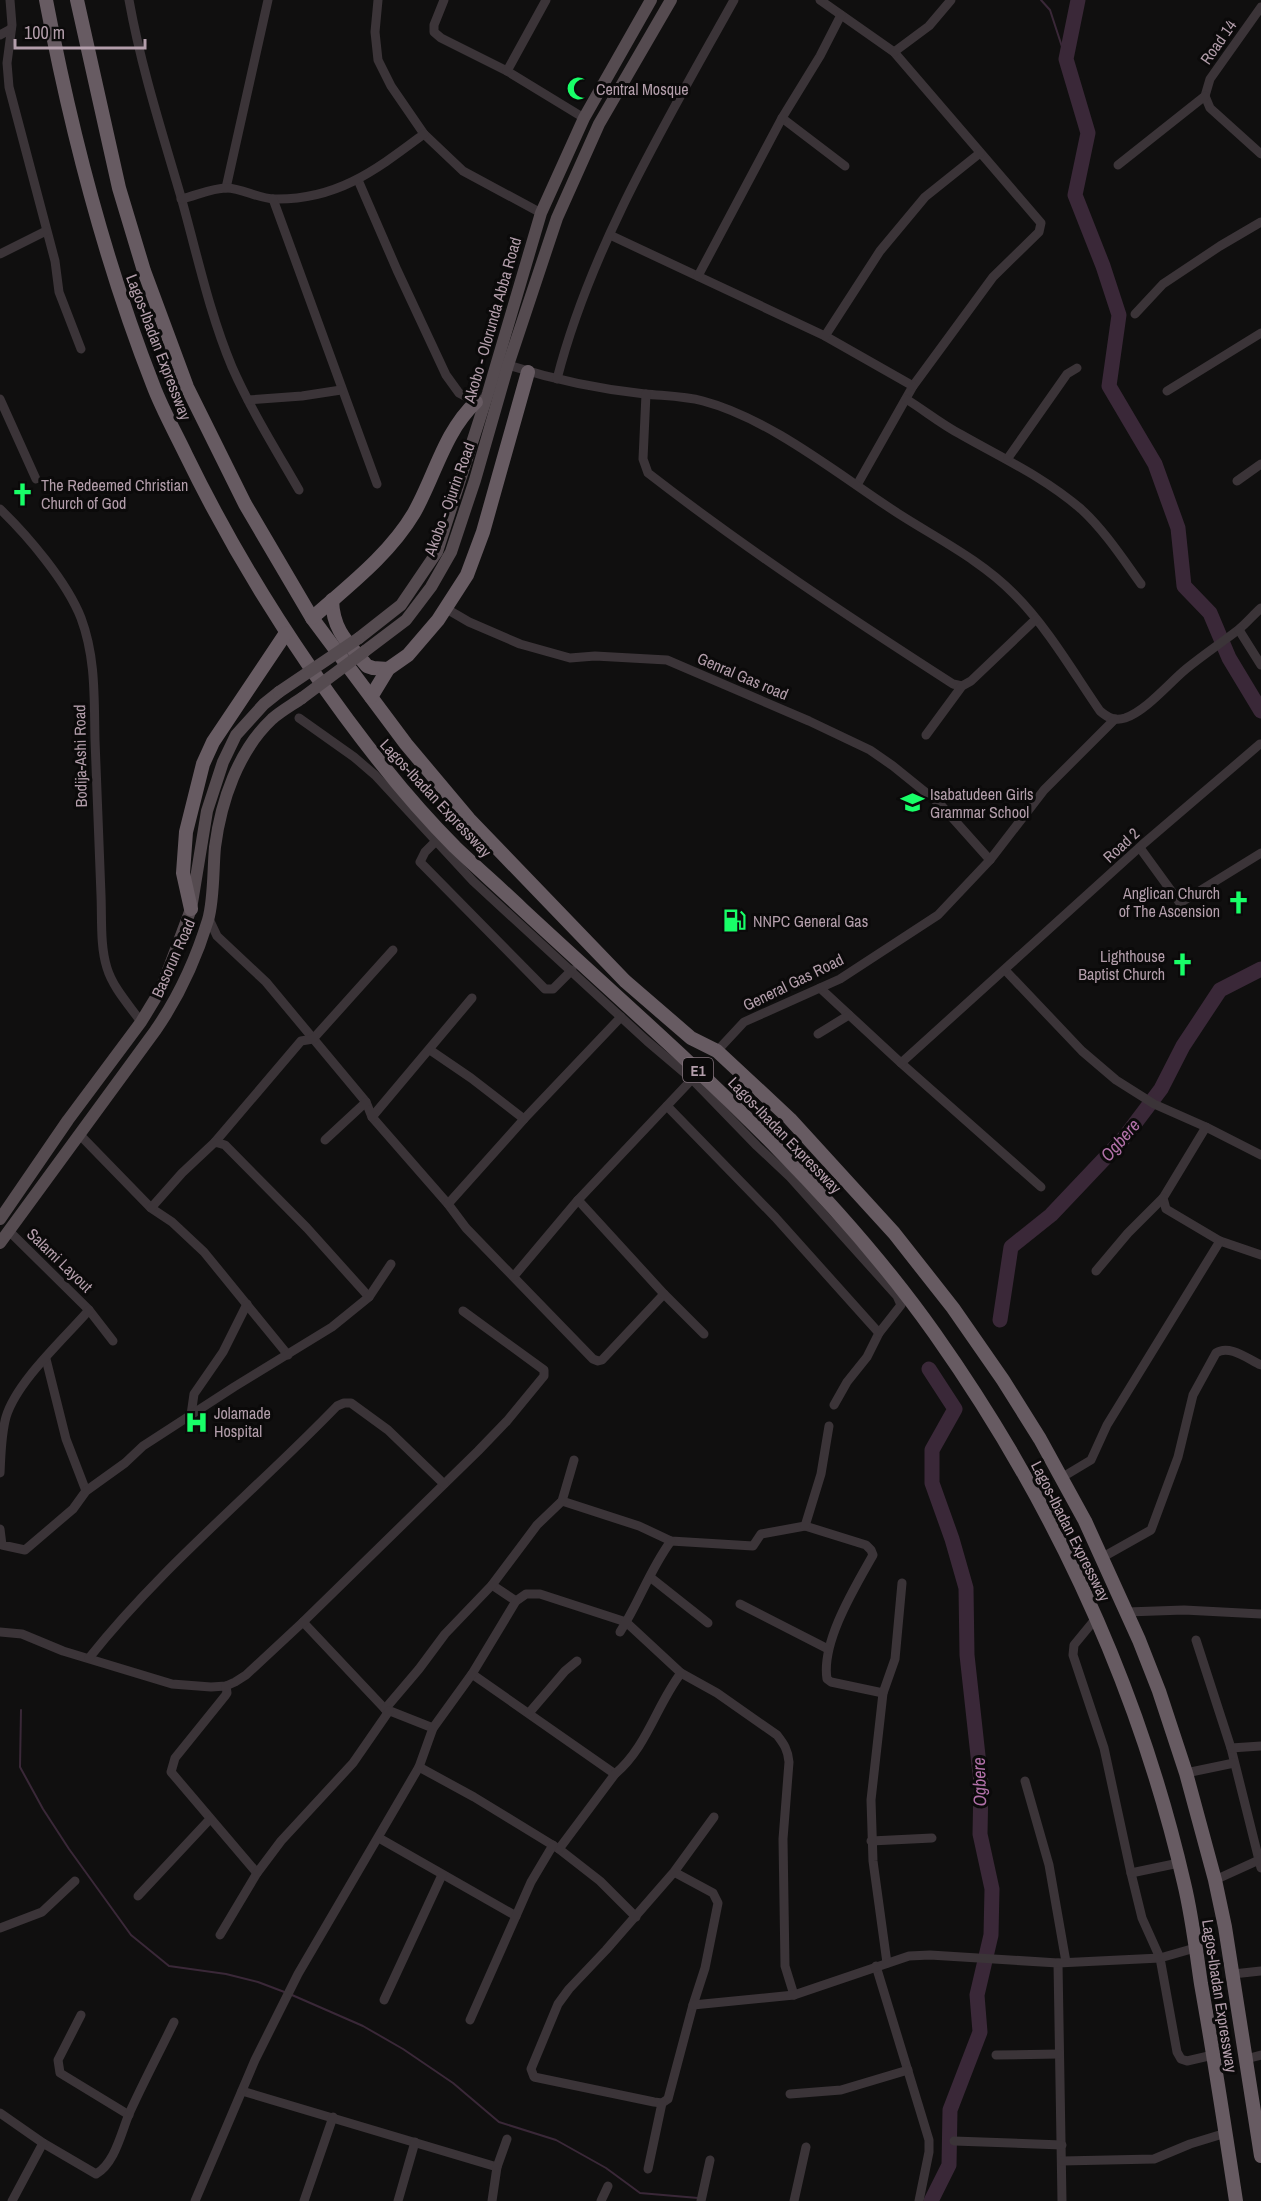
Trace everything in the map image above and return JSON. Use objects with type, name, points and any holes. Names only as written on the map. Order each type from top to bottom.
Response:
[{"type":"highway","name":"Lagos-Ibadan Expressway","points":[[46,0],[83,174],[114,277],[149,375],[224,529],[286,633],[366,747],[429,820],[696,1075],[749,1119],[836,1210],[932,1329],[976,1394],[1050,1522],[1097,1617],[1137,1719],[1179,1863],[1236,2201]]},
{"type":"highway","name":"Lagos-Ibadan Expressway","points":[[77,0],[119,188],[144,271],[187,387],[245,504],[312,618],[428,771],[469,819],[625,981],[691,1038],[717,1051],[820,1150],[916,1260],[1003,1380],[1040,1439],[1103,1557],[1159,1691],[1186,1773],[1215,1880],[1258,2115],[1261,2156]]},
{"type":"highway","points":[[370,696],[388,669],[408,655],[445,608],[467,575],[483,532],[528,372]]},
{"type":"highway","points":[[312,618],[378,559],[399,535],[415,511],[445,446],[464,412],[476,402]]},
{"type":"highway","points":[[332,600],[333,614],[341,635],[367,666],[388,669]]},
{"type":"highway","points":[[191,909],[183,873],[186,832],[203,764],[213,742],[286,633]]},
{"type":"main road","name":"Akobo - Olorunda Abba Road","points":[[279,692],[358,638],[401,605],[437,552],[488,393],[541,213],[584,118],[651,0]]},
{"type":"main road","name":"Akobo - Olorunda Abba Road","points":[[508,365],[557,218],[599,124],[671,0]]},
{"type":"main road","points":[[575,137],[590,145]]},
{"type":"main road","name":"Akobo - Ojurin Road","points":[[302,698],[406,620],[431,587],[451,552],[476,480],[508,365]]},
{"type":"main road","name":"Basorun Road","points":[[0,1219],[68,1120],[141,1022],[161,989],[191,909],[207,811],[223,762],[236,735],[264,704],[279,692]]},
{"type":"main road","name":"Basorun Road","points":[[0,1243],[177,996],[208,919],[215,844],[234,772],[272,720],[302,698]]},
{"type":"street","points":[[10,0],[12,25],[7,63],[9,87],[55,261],[59,292],[81,349]]},
{"type":"street","points":[[129,0],[139,51],[204,287],[232,367],[299,490]]},
{"type":"street","points":[[226,188],[268,0]]},
{"type":"street","points":[[378,0],[375,32],[378,60],[391,86],[424,134],[464,171],[541,213]]},
{"type":"street","points":[[444,0],[434,25],[434,32],[441,38],[507,71],[584,118]]},
{"type":"street","points":[[507,71],[546,0]]},
{"type":"street","points":[[557,379],[581,298],[610,235],[670,115],[734,0]]},
{"type":"street","points":[[820,0],[894,52],[1041,222],[1039,232],[993,277],[913,386],[857,485]]},
{"type":"street","points":[[894,52],[929,26],[951,0]]},
{"type":"street","name":"Road 14","points":[[1205,96],[1209,79],[1261,7]]},
{"type":"street","points":[[698,276],[782,118],[820,56],[841,15]]},
{"type":"street","points":[[0,35],[10,29]]},
{"type":"street","points":[[1118,165],[1205,96],[1210,108],[1260,151]]},
{"type":"street","points":[[782,118],[845,166]]},
{"type":"street","points":[[181,199],[226,188],[273,199],[314,195],[358,180],[424,134]]},
{"type":"street","points":[[825,336],[880,251],[925,197],[980,153]]},
{"type":"street","points":[[358,180],[446,375],[459,393],[476,402],[488,393]]},
{"type":"street","points":[[273,199],[377,484]]},
{"type":"street","points":[[1135,314],[1163,284],[1261,222]]},
{"type":"street","points":[[0,254],[46,231]]},
{"type":"street","points":[[610,235],[825,336],[913,386]]},
{"type":"street","points":[[1167,391],[1261,333]]},
{"type":"street","points":[[508,365],[557,379],[704,401],[741,415],[788,440],[1000,581],[1036,619],[1100,711],[1107,717],[1126,718],[1137,711],[1235,632],[1261,608]]},
{"type":"street","points":[[1008,458],[1066,374],[1077,368]]},
{"type":"street","points":[[248,400],[341,390]]},
{"type":"street","points":[[646,394],[643,459],[648,473],[723,531],[845,615],[953,684],[962,686]]},
{"type":"street","points":[[0,399],[36,479]]},
{"type":"street","points":[[906,399],[959,434],[1008,458],[1054,488],[1083,511],[1115,548],[1141,584]]},
{"type":"street","points":[[1237,481],[1261,464]]},
{"type":"street","name":"Bodija-Ashi Road","points":[[0,508],[21,529],[58,579],[80,616],[88,639],[93,666],[97,815],[107,968],[112,980],[141,1022]]},
{"type":"street","name":"Genral Gas road","points":[[445,608],[469,622],[520,644],[570,658],[595,656],[667,660],[808,721],[870,750],[893,765],[939,804],[990,860]]},
{"type":"street","points":[[926,735],[962,686],[971,681],[1036,619]]},
{"type":"street","points":[[1235,632],[1261,665]]},
{"type":"street","points":[[299,718],[354,757],[375,775],[473,881],[621,1017],[696,1075],[757,1146],[790,1177],[897,1296],[902,1305],[879,1333],[867,1357],[847,1382],[834,1406]]},
{"type":"street","name":"General Gas Road","points":[[717,1051],[744,1022],[840,979],[938,915],[990,860],[1044,790],[1115,719]]},
{"type":"street","name":"Road 2","points":[[901,1063],[1140,848],[1260,744]]},
{"type":"street","points":[[437,840],[425,852],[420,862],[545,989],[553,989],[572,970]]},
{"type":"street","points":[[1140,848],[1180,903],[1261,853]]},
{"type":"street","points":[[208,919],[218,936],[266,982],[366,1102],[372,1117],[466,1228],[598,1361],[602,1360],[664,1294]]},
{"type":"street","points":[[151,1208],[182,1173],[215,1142],[301,1041],[313,1039],[393,950]]},
{"type":"street","points":[[1005,970],[1088,1057],[1116,1080],[1154,1104],[1261,1155]]},
{"type":"street","points":[[820,988],[1041,1187]]},
{"type":"street","points":[[372,1117],[472,998]]},
{"type":"street","points":[[818,1034],[849,1015]]},
{"type":"street","points":[[448,1204],[524,1119],[621,1017]]},
{"type":"street","points":[[430,1050],[524,1119]]},
{"type":"street","points":[[514,1276],[578,1200],[696,1075]]},
{"type":"street","points":[[325,1140],[366,1102]]},
{"type":"street","points":[[667,1106],[775,1217],[879,1333]]},
{"type":"street","points":[[1096,1271],[1128,1233],[1163,1198],[1206,1127]]},
{"type":"street","points":[[79,1134],[151,1208],[172,1222],[204,1252],[288,1355]]},
{"type":"street","points":[[215,1142],[225,1145],[252,1172],[369,1297]]},
{"type":"street","points":[[1163,1198],[1166,1209],[1220,1241],[1261,1255]]},
{"type":"street","points":[[578,1200],[704,1334]]},
{"type":"street","name":"Salami Layout","points":[[9,1231],[89,1310],[113,1341]]},
{"type":"street","points":[[1061,1478],[1091,1460],[1107,1425],[1220,1241]]},
{"type":"street","points":[[0,1529],[2,1545],[25,1550],[73,1509],[86,1491],[125,1463],[143,1446],[332,1327],[369,1297],[391,1264]]},
{"type":"street","points":[[191,1415],[194,1394],[223,1352],[247,1304]]},
{"type":"street","name":"Salami Layout","points":[[0,1473],[3,1414],[22,1385],[89,1310]]},
{"type":"street","points":[[0,1632],[22,1634],[63,1651],[172,1684],[226,1686],[246,1675],[303,1623],[507,1421],[545,1373],[533,1360],[463,1311]]},
{"type":"street","points":[[1103,1557],[1151,1530],[1178,1457],[1193,1395],[1216,1353],[1221,1349],[1229,1350],[1261,1365]]},
{"type":"street","points":[[46,1359],[66,1439],[86,1491]]},
{"type":"street","points":[[89,1658],[115,1625],[160,1578],[337,1406],[351,1403],[356,1406],[388,1430],[444,1484]]},
{"type":"street","points":[[805,1526],[821,1474],[829,1426]]},
{"type":"street","points":[[220,1935],[257,1873],[281,1841],[353,1763],[387,1710],[444,1634],[492,1585],[537,1525],[562,1501],[574,1460]]},
{"type":"street","points":[[562,1501],[639,1526],[671,1541],[753,1546],[761,1534],[805,1526],[866,1545],[873,1555],[852,1591],[828,1649],[826,1671],[827,1679],[831,1683],[883,1693]]},
{"type":"street","points":[[620,1632],[650,1577],[655,1563],[671,1541]]},
{"type":"street","points":[[650,1577],[708,1623]]},
{"type":"street","points":[[887,1963],[871,1841],[871,1800],[883,1693],[895,1659],[902,1583]]},
{"type":"street","points":[[492,1585],[516,1601]]},
{"type":"street","points":[[195,2201],[209,2163],[298,1974],[419,1767],[433,1728],[472,1674],[516,1601],[526,1594],[540,1594],[626,1622],[681,1673],[717,1693],[777,1735],[788,1752],[783,1839],[785,1966],[794,1995]]},
{"type":"street","points":[[740,1604],[828,1649]]},
{"type":"street","points":[[1127,1612],[1184,1610],[1261,1614]]},
{"type":"street","points":[[1097,1617],[1072,1650],[1104,1748],[1142,1918],[1160,1958],[1177,2052],[1181,2059],[1187,2061],[1213,2055]]},
{"type":"street","points":[[303,1623],[387,1710],[433,1728]]},
{"type":"street","points":[[1196,1640],[1231,1748],[1260,1862],[1215,1880]]},
{"type":"street","points":[[529,1713],[565,1671],[577,1661]]},
{"type":"street","points":[[470,2020],[531,1882],[615,1774],[627,1765],[642,1744],[664,1697],[681,1673]]},
{"type":"street","points":[[472,1674],[615,1774]]},
{"type":"street","points":[[226,1686],[225,1696],[175,1758],[171,1768],[172,1775],[257,1873]]},
{"type":"street","points":[[1231,1748],[1261,1746]]},
{"type":"street","points":[[1186,1773],[1234,1763]]},
{"type":"street","points":[[419,1767],[474,1797],[556,1847],[587,1870],[636,1917]]},
{"type":"street","points":[[1025,1781],[1049,1865],[1062,1963],[1059,2054],[1062,2201]]},
{"type":"street","points":[[674,1872],[713,1893],[718,1903],[705,1968],[668,2099],[662,2103],[534,2077],[531,2072],[558,2004],[568,1989],[636,1917],[674,1872],[714,1817]]},
{"type":"street","points":[[138,1896],[210,1819]]},
{"type":"street","points":[[379,1838],[516,1916]]},
{"type":"street","points":[[871,1841],[932,1838]]},
{"type":"street","points":[[1131,1873],[1179,1863]]},
{"type":"street","points":[[384,2000],[442,1875]]},
{"type":"street","points":[[0,1928],[42,1912],[75,1881]]},
{"type":"street","points":[[693,2005],[794,1995],[909,1956],[930,1955],[1062,1963],[1160,1958],[1195,1948]]},
{"type":"street","points":[[876,1966],[929,2140],[920,2201]]},
{"type":"street","points":[[1233,1974],[1261,1971]]},
{"type":"street","points":[[81,2015],[58,2060],[60,2073],[129,2115]]},
{"type":"street","points":[[0,2113],[43,2143],[96,2174],[102,2170],[115,2149],[174,2022]]},
{"type":"street","points":[[996,2055],[1059,2054]]},
{"type":"street","points":[[1246,2059],[1261,2055]]},
{"type":"street","points":[[790,2094],[841,2090],[908,2070]]},
{"type":"street","points":[[242,2091],[497,2167]]},
{"type":"street","points":[[648,2169],[662,2103]]},
{"type":"street","points":[[304,2201],[333,2117]]},
{"type":"street","points":[[1062,2161],[1154,2159],[1190,2144],[1226,2133]]},
{"type":"street","points":[[492,2201],[497,2167],[507,2139]]},
{"type":"street","points":[[954,2141],[1062,2145]]},
{"type":"street","points":[[398,2201],[415,2142]]},
{"type":"street","points":[[12,2201],[43,2143]]},
{"type":"street","points":[[794,2201],[806,2146]]},
{"type":"street","points":[[702,2196],[710,2160]]},
{"type":"street","points":[[601,2201],[608,2186]]},
{"type":"waterway","points":[[1041,0],[1050,10],[1066,59]]},
{"type":"waterway","points":[[1078,0],[1066,59],[1088,133],[1075,195],[1103,266],[1119,315],[1109,386],[1155,464],[1178,528],[1184,586],[1210,613],[1229,658],[1261,711]]},
{"type":"waterway","name":"Ogbere","points":[[1000,1320],[1011,1247],[1051,1215],[1124,1138],[1161,1089],[1183,1046],[1220,990],[1261,969]]},
{"type":"waterway","name":"Ogbere","points":[[929,1369],[955,1409],[932,1450],[932,1483],[966,1588],[967,1655],[981,1783],[980,1834],[992,1889],[991,1935],[977,1995],[980,2032],[950,2110],[949,2165],[931,2201]]},
{"type":"waterway","points":[[21,1710],[20,1767],[43,1809],[69,1849],[131,1935],[169,1966],[226,1974],[258,1982],[287,1993]]},
{"type":"waterway","points":[[292,1995],[363,2026],[403,2049],[453,2083],[499,2122],[556,2140],[606,2168],[640,2193],[698,2198]]},
{"type":"place","name":"Central Mosque","points":[[578,89]]},
{"type":"place","name":"The Redeemed Christian Church of God","points":[[23,494]]},
{"type":"place","name":"Isabatudeen Girls Grammar School","points":[[912,803]]},
{"type":"place","name":"Anglican Church of The Ascension","points":[[1238,902]]},
{"type":"place","name":"NNPC General Gas","points":[[735,921]]},
{"type":"place","name":"Lighthouse Baptist Church","points":[[1183,965]]},
{"type":"place","name":"Jolamade Hospital","points":[[196,1422]]}]
